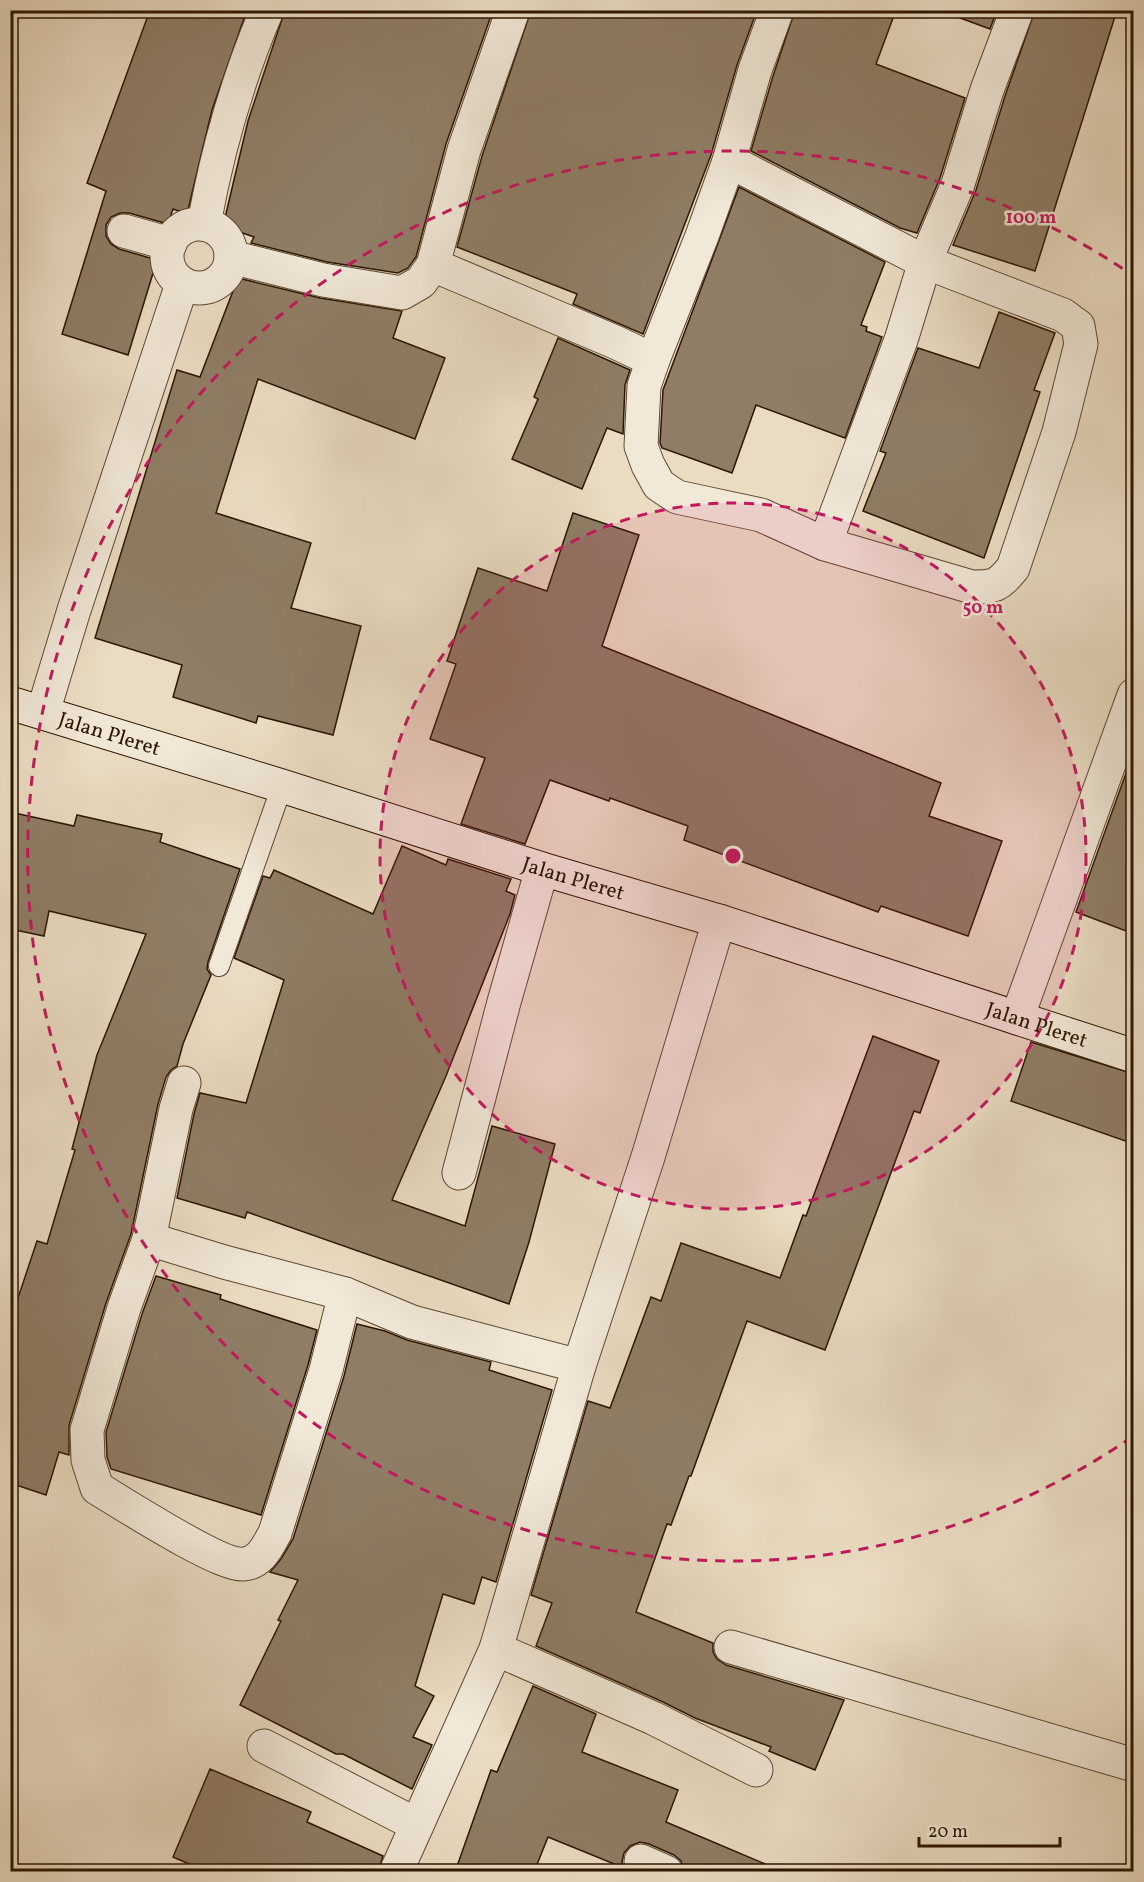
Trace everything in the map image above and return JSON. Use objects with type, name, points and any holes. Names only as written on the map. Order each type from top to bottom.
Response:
[{"type":"street","points":[[204,224],[223,136],[267,10]]},
{"type":"street","points":[[231,257],[323,280],[402,293],[421,282],[433,265],[464,150],[513,10]]},
{"type":"street","points":[[729,161],[925,262],[1063,315],[1078,326],[1081,344],[1059,432],[1013,568],[1000,583],[992,587],[972,587],[825,544],[761,515],[677,497],[659,485],[648,465],[641,446],[644,387],[729,161],[754,70],[777,10]]},
{"type":"street","points":[[825,544],[901,340],[925,262],[958,184],[987,90],[1017,10]]},
{"type":"street","points":[[204,224],[223,236],[229,246],[231,257],[229,266],[220,282],[210,286],[191,288],[175,279],[167,262],[170,244],[183,228],[204,224]]},
{"type":"street","points":[[124,231],[170,244]]},
{"type":"street","points":[[433,265],[653,360]]},
{"type":"street","points":[[43,712],[182,284]]},
{"type":"street","points":[[1017,1018],[1134,695]]},
{"type":"street","name":"Jalan Pleret","points":[[10,703],[542,869],[719,921],[1134,1056]]},
{"type":"street","points":[[459,1173],[542,869]]},
{"type":"street","points":[[396,1872],[496,1649],[579,1366],[648,1157],[719,921]]},
{"type":"street","points":[[184,1083],[176,1109],[148,1239],[124,1308],[87,1430],[88,1460],[97,1488],[229,1563],[245,1564],[263,1556],[275,1533],[326,1370],[345,1294]]},
{"type":"street","points":[[148,1239],[345,1294],[412,1322],[579,1366]]},
{"type":"street","points":[[731,1647],[1134,1765]]},
{"type":"street","points":[[496,1649],[653,1718],[756,1770]]},
{"type":"street","points":[[264,1746],[417,1825]]},
{"type":"lane","points":[[219,966],[282,786]]},
{"type":"building","points":[[150,10],[247,10],[212,110],[187,214],[173,209],[168,224],[129,213],[120,213],[111,217],[106,225],[106,236],[111,244],[119,249],[157,260],[128,355],[62,334],[106,191],[87,183]]},
{"type":"building","points":[[285,10],[493,10],[446,144],[416,257],[408,268],[398,273],[327,262],[251,243],[254,237],[223,226],[248,121]]},
{"type":"building","points":[[531,10],[757,10],[737,65],[711,155],[643,334],[573,304],[577,294],[457,247],[482,156]]},
{"type":"building","points":[[795,10],[896,10],[876,64],[965,98],[940,178],[917,233],[900,228],[751,151]]},
{"type":"building","points":[[953,10],[997,10],[990,29],[952,15]]},
{"type":"building","points":[[1035,10],[1117,10],[1035,271],[953,245],[976,190]]},
{"type":"building","points":[[739,187],[885,262],[861,325],[867,327],[866,331],[882,337],[845,438],[756,405],[732,473],[662,448],[660,443],[663,390]]},
{"type":"building","points":[[238,278],[320,298],[402,311],[393,338],[445,358],[415,439],[258,379],[216,513],[311,543],[291,608],[361,626],[333,735],[258,716],[256,723],[173,697],[182,665],[95,638],[177,370],[200,377]]},
{"type":"building","points":[[999,312],[1055,333],[1034,390],[1040,392],[984,558],[863,511],[886,453],[880,451],[918,348],[979,368]]},
{"type":"building","points":[[558,338],[630,370],[625,385],[623,434],[607,428],[582,489],[512,459],[538,399],[534,397]]},
{"type":"building","points":[[573,513],[639,535],[602,646],[941,783],[929,816],[1002,841],[968,936],[881,906],[878,912],[684,840],[688,826],[610,798],[609,801],[550,780],[525,844],[461,824],[485,758],[430,739],[456,664],[447,661],[478,568],[547,591]]},
{"type":"building","points":[[1134,751],[1134,934],[1076,912]]},
{"type":"building","points":[[10,812],[74,826],[77,815],[162,834],[160,842],[240,869],[208,962],[207,969],[211,975],[183,1044],[177,1066],[166,1077],[158,1104],[131,1234],[106,1303],[69,1425],[69,1455],[59,1452],[46,1495],[10,1483],[10,1322],[37,1241],[47,1244],[75,1150],[72,1149],[97,1055],[146,934],[49,911],[44,936],[10,929]]},
{"type":"building","points":[[402,846],[446,865],[448,859],[511,879],[506,891],[515,895],[510,914],[446,1076],[392,1200],[465,1226],[492,1126],[555,1144],[529,1242],[509,1304],[247,1212],[245,1218],[177,1198],[200,1093],[246,1103],[284,980],[234,958],[263,876],[270,878],[274,870],[373,914]]},
{"type":"building","points":[[873,1036],[939,1061],[920,1113],[914,1111],[825,1350],[747,1321],[691,1476],[689,1476],[671,1525],[667,1524],[636,1612],[713,1643],[713,1652],[717,1659],[726,1665],[844,1700],[815,1770],[769,1751],[771,1747],[695,1718],[536,1646],[552,1603],[531,1595],[588,1401],[610,1408],[651,1297],[661,1301],[681,1243],[780,1278],[803,1215],[806,1216]]},
{"type":"building","points":[[1031,1042],[1134,1074],[1134,1144],[1011,1101]]},
{"type":"building","points":[[156,1276],[221,1295],[220,1299],[317,1330],[261,1515],[111,1469],[107,1457],[106,1432]]},
{"type":"building","points":[[357,1324],[491,1362],[489,1370],[552,1390],[496,1582],[482,1577],[474,1604],[443,1594],[415,1686],[434,1696],[413,1737],[432,1745],[412,1789],[343,1754],[336,1754],[240,1705],[281,1621],[278,1620],[298,1580],[270,1572],[293,1539],[344,1376]]},
{"type":"building","points":[[533,1686],[596,1714],[582,1752],[678,1790],[666,1822],[784,1872],[684,1872],[681,1861],[674,1855],[640,1842],[630,1846],[624,1853],[622,1862],[624,1868],[548,1837],[534,1872],[455,1872],[491,1770],[497,1772]]},
{"type":"building","points":[[210,1769],[311,1812],[307,1822],[383,1856],[378,1872],[208,1872],[173,1857]]}]
